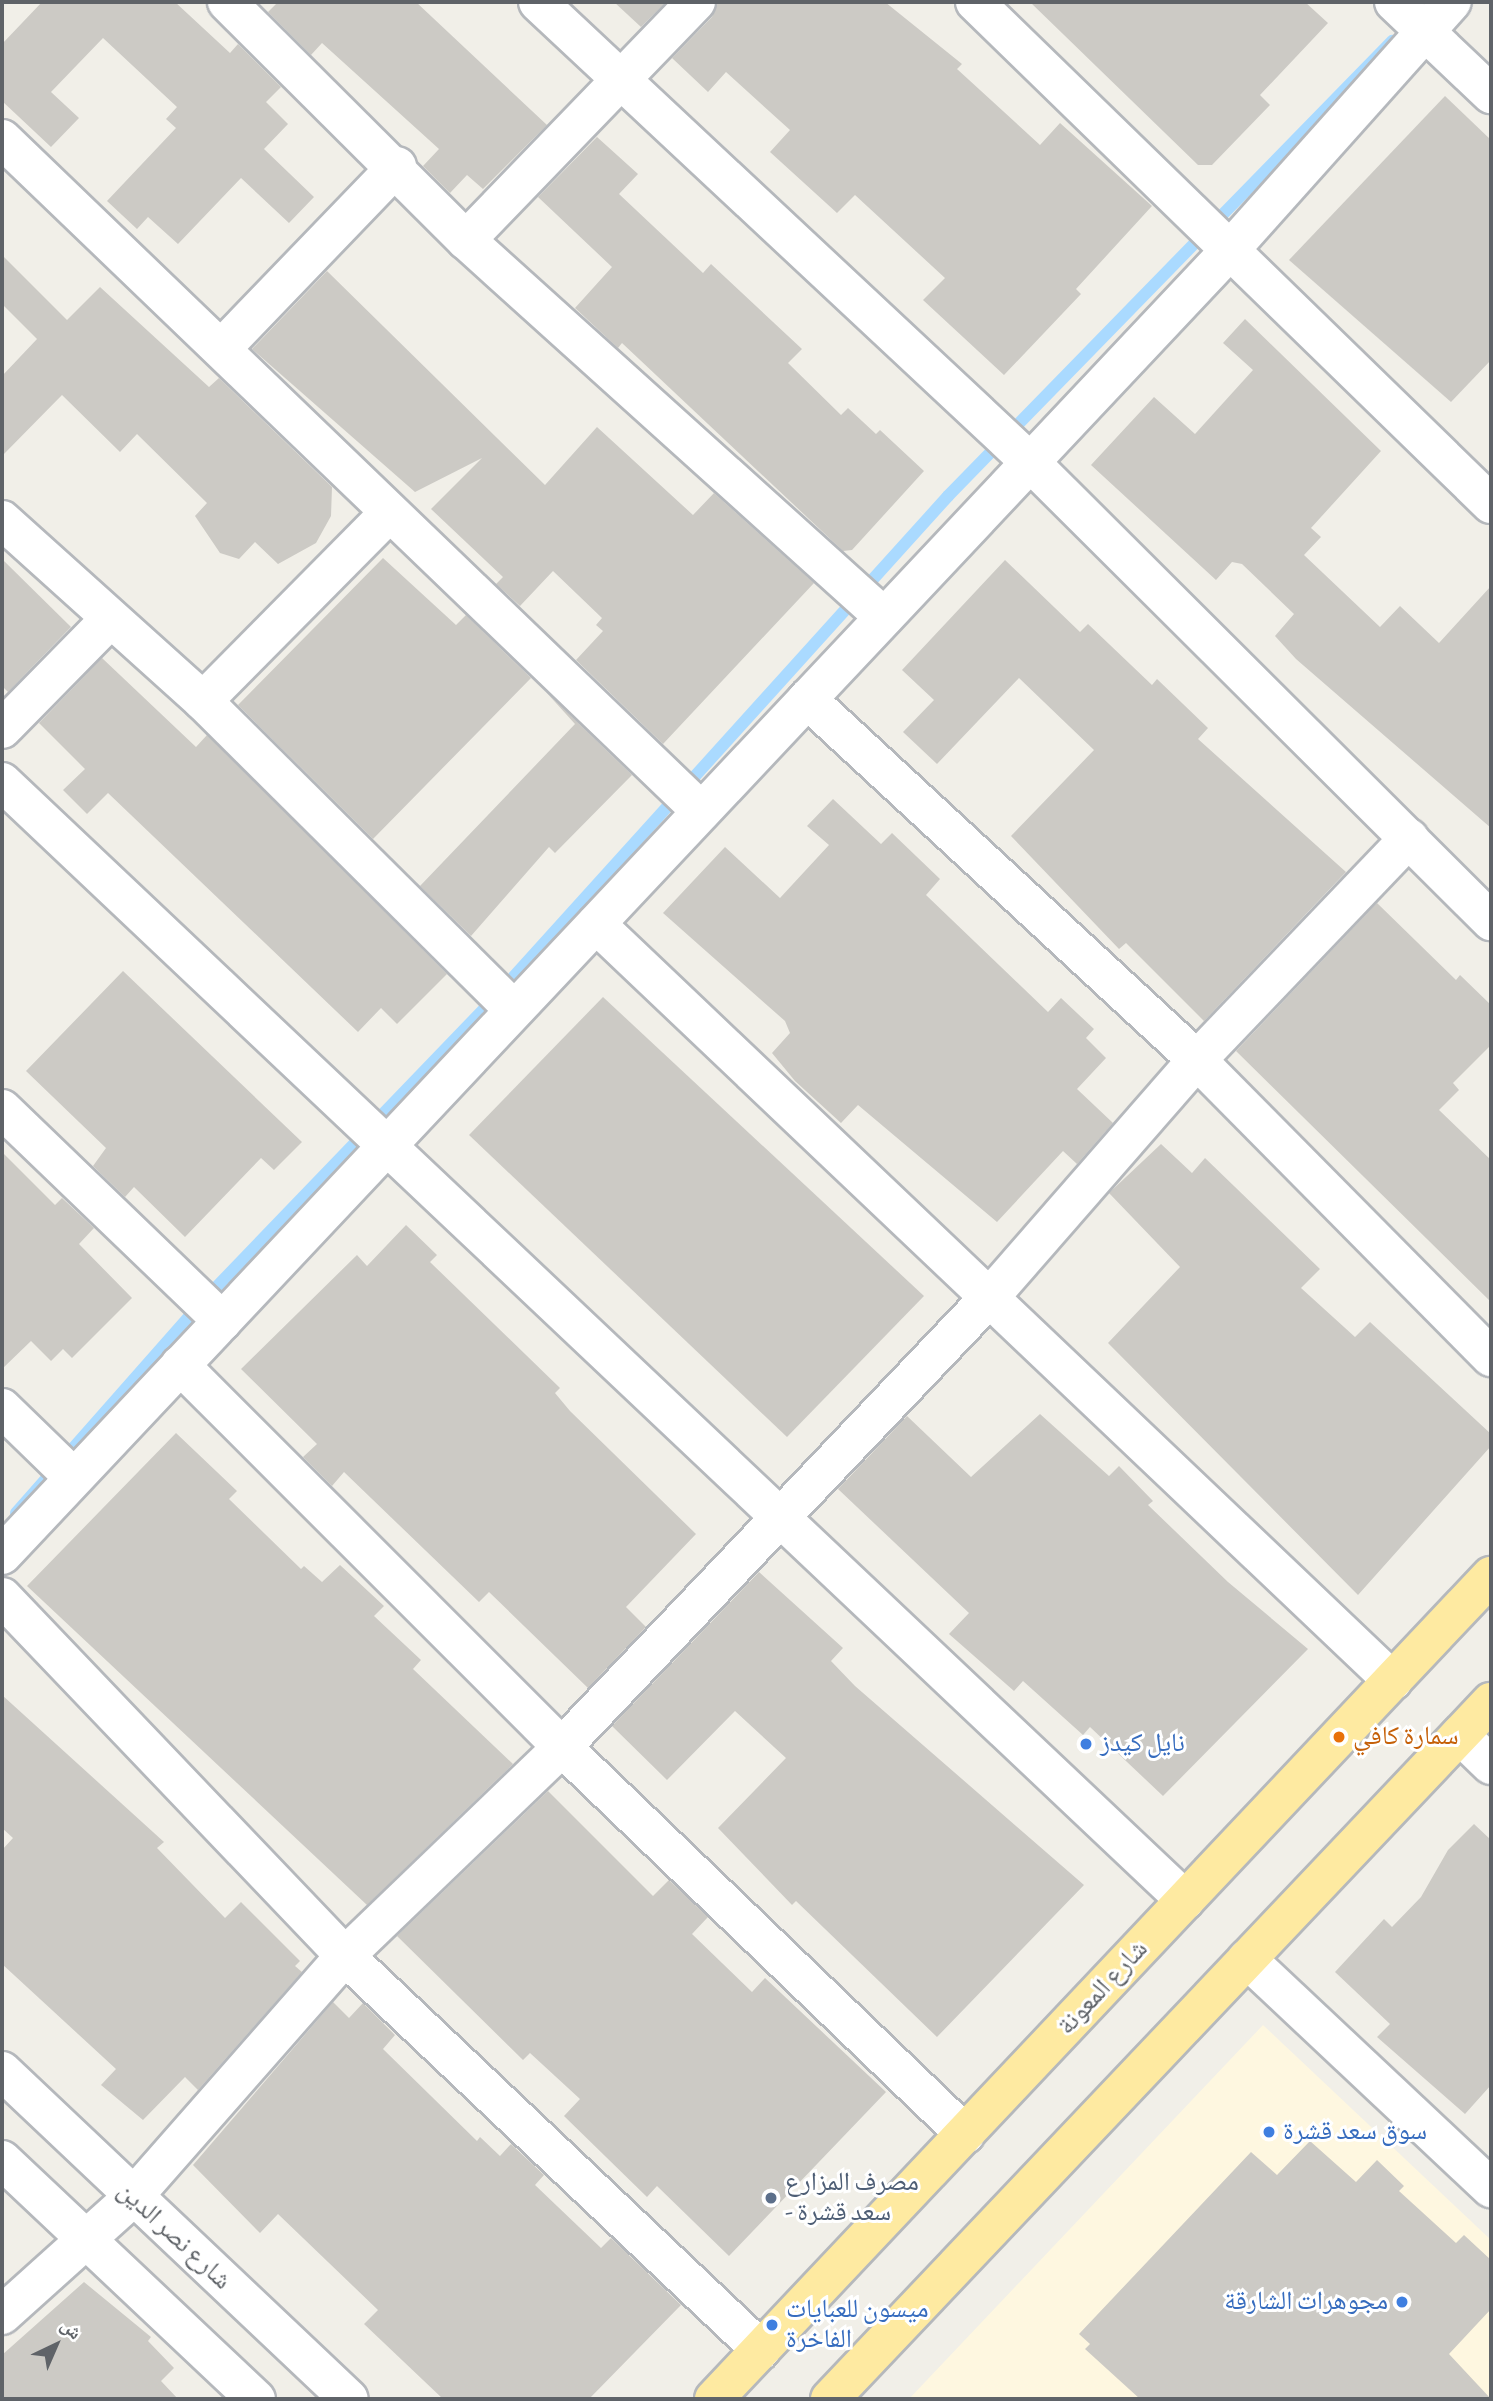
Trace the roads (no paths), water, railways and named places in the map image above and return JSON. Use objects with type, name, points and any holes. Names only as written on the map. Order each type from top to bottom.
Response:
[{"type":"highway","name":"شارع المعونة","points":[[714,2399],[1491,1576]]},
{"type":"highway","points":[[830,2399],[1491,1702]]},
{"type":"street","points":[[227,2],[397,166],[466,240],[884,617]]},
{"type":"street","points":[[538,2],[1030,462],[1409,838],[1488,910]]},
{"type":"street","points":[[466,240],[696,2]]},
{"type":"street","points":[[975,2],[1491,504]]},
{"type":"street","points":[[1394,2],[1491,94]]},
{"type":"street","points":[[2,1555],[1229,251],[1451,2]]},
{"type":"street","points":[[2,139],[223,347],[389,513],[701,811]]},
{"type":"street","points":[[223,347],[397,166]]},
{"type":"street","points":[[203,701],[389,513]]},
{"type":"street","points":[[2,520],[109,620],[203,701],[514,1010]]},
{"type":"street","points":[[2,729],[109,620]]},
{"type":"street","points":[[807,699],[1197,1060],[1491,1357]]},
{"type":"street","points":[[2,782],[778,1519],[1185,1900]]},
{"type":"street","points":[[2,2315],[84,2238],[133,2197],[345,1955],[562,1747],[990,1297],[1197,1060],[1409,838]]},
{"type":"street","points":[[596,924],[1393,1681]]},
{"type":"street","points":[[2,1109],[222,1321]]},
{"type":"street","points":[[180,1365],[562,1747],[965,2134]]},
{"type":"street","points":[[2,1408],[74,1478]]},
{"type":"street","points":[[2,1597],[345,1955],[761,2350]]},
{"type":"street","points":[[1460,1735],[1491,1765]]},
{"type":"street","points":[[1247,1959],[1491,2188]]},
{"type":"street","name":"شارع نصر الدين","points":[[2,2071],[349,2399]]},
{"type":"street","points":[[2,2160],[256,2399]]},
{"type":"waterway","points":[[16,1513],[203,1301],[499,993],[948,496],[1392,41]]},
{"type":"place","name":"سمارة كافي","points":[[1339,1737]]},
{"type":"place","name":"نايل كيدز","points":[[1086,1744]]},
{"type":"place","name":"سوق سعد قشرة","points":[[1269,2132]]},
{"type":"place","name":"مصرف المزارع - سعد قشرة","points":[[771,2198]]},
{"type":"place","name":"مجوهرات الشارقة","points":[[1402,2302]]},
{"type":"place","name":"ميسون للعبايات الفاخرة","points":[[772,2325]]}]
